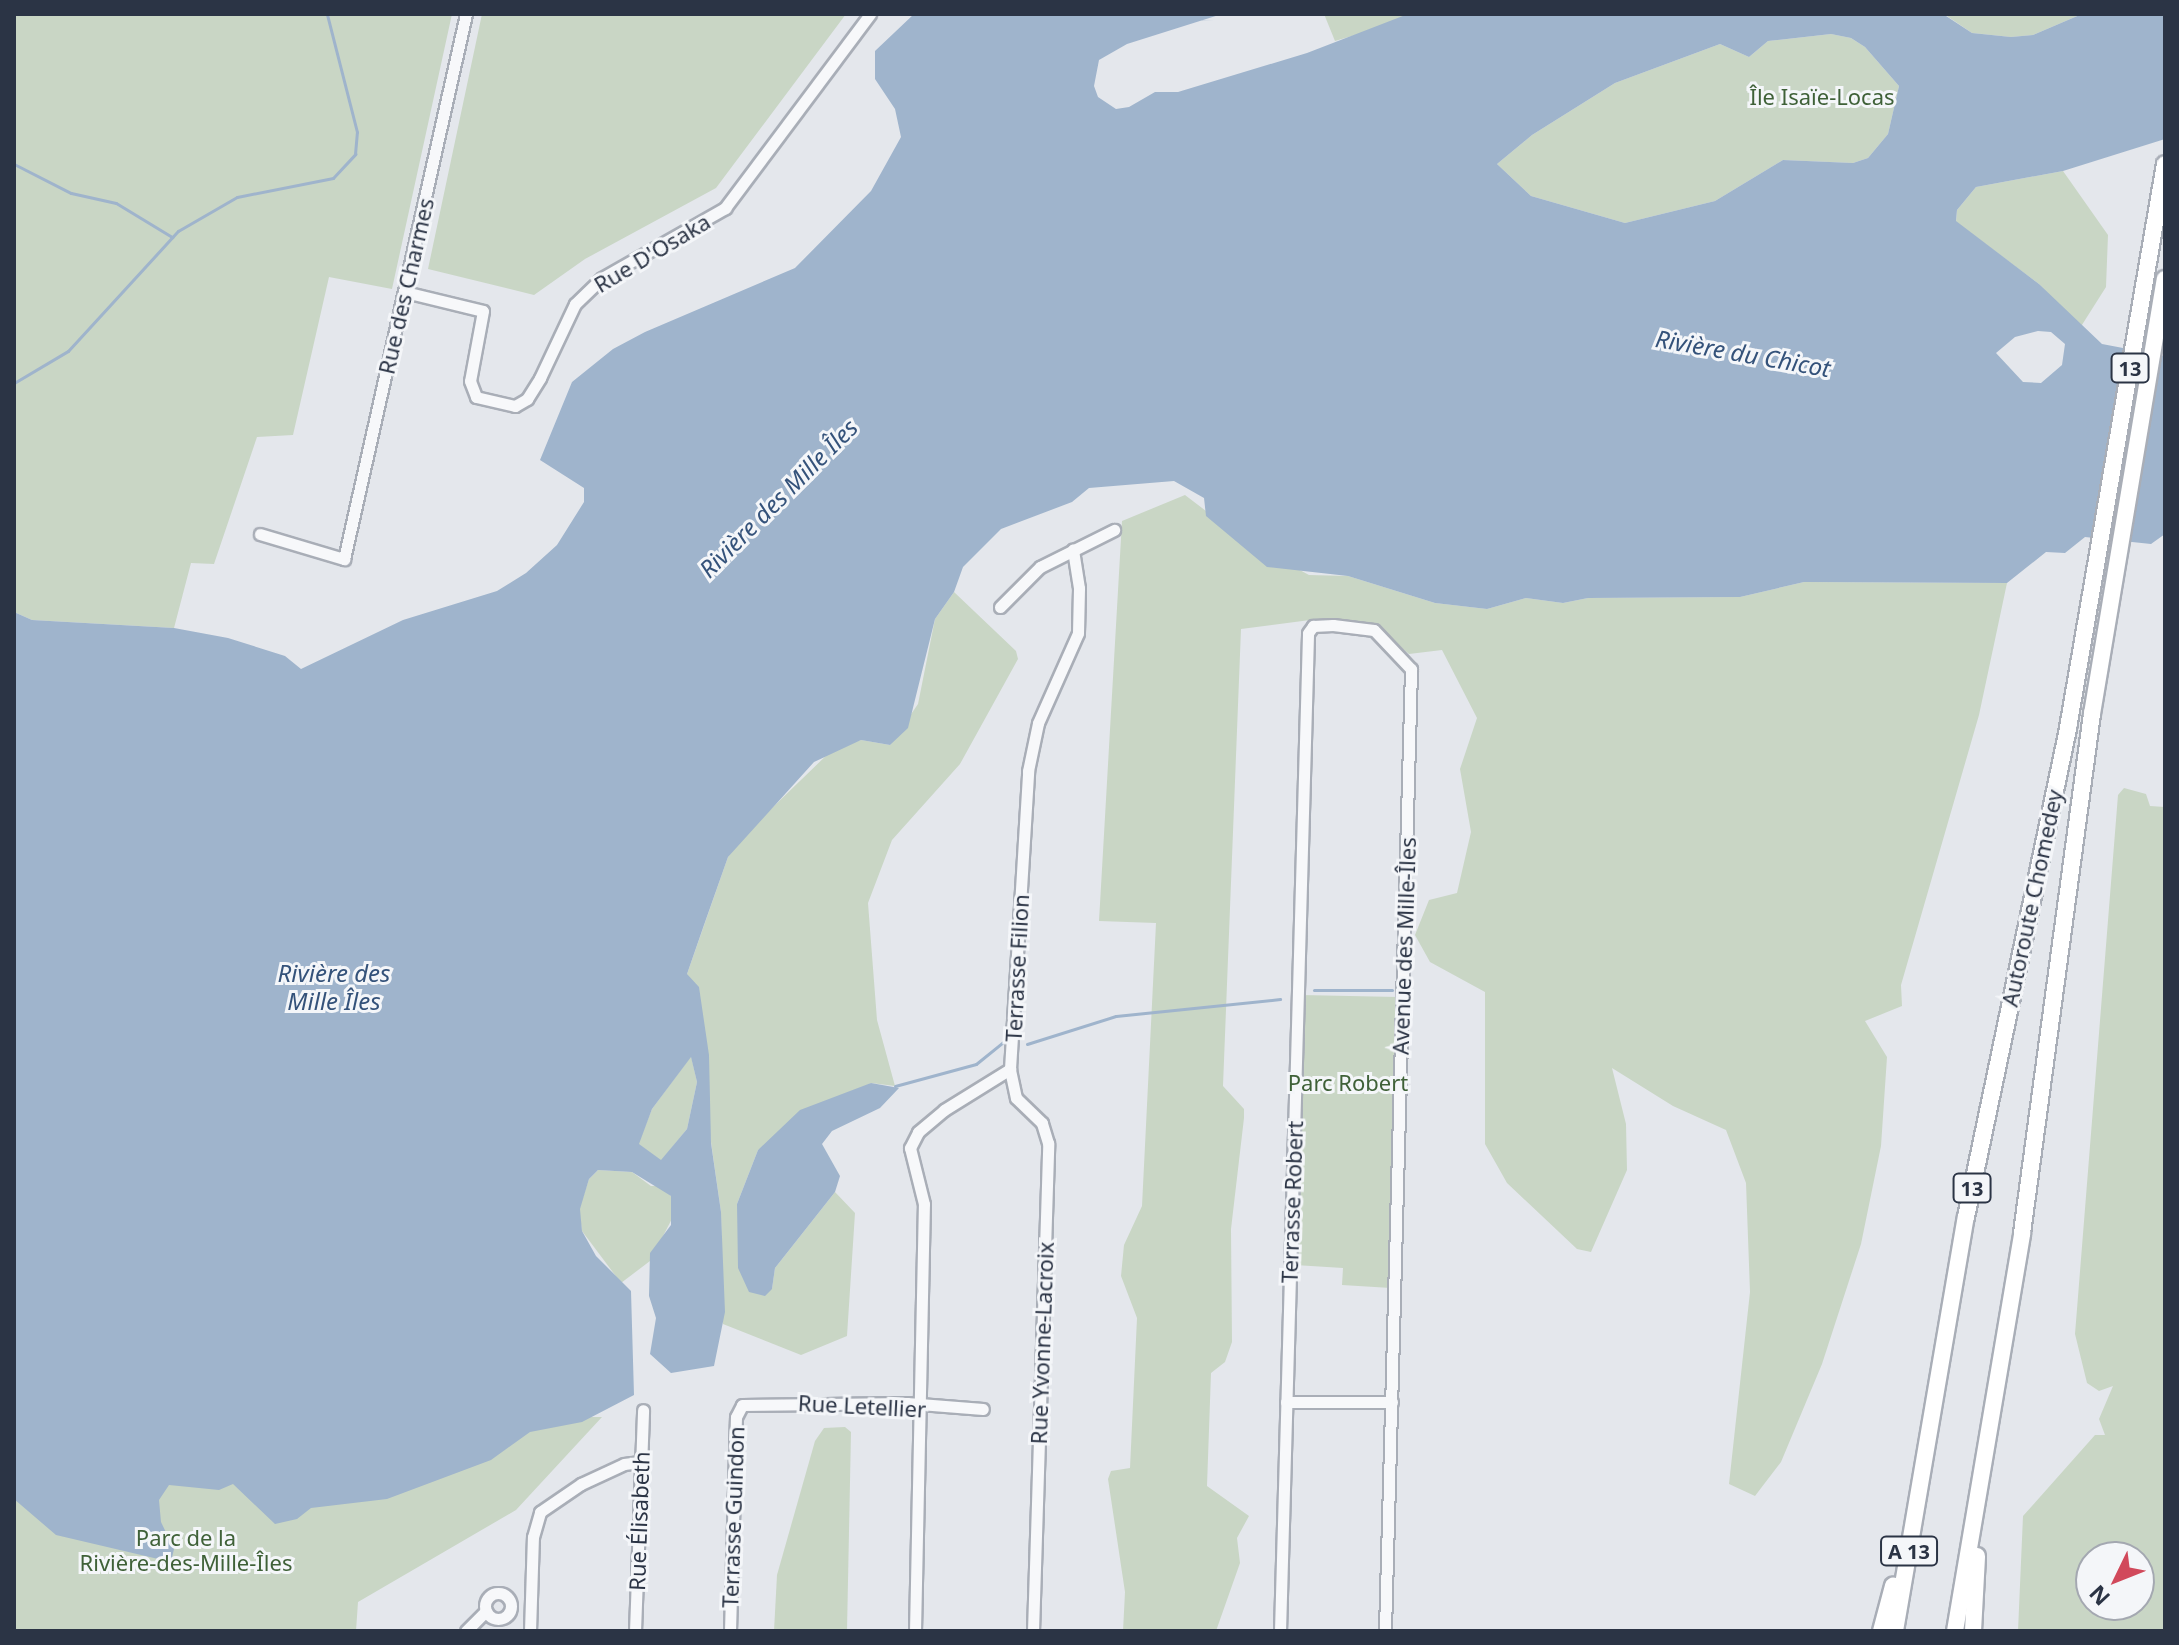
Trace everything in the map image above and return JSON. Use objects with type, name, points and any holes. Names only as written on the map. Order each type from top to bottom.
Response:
[{"type":"highway","name":"Autoroute Chomedey","points":[[1895,1631],[1966,1217],[2095,573],[2165,164]]},
{"type":"highway","name":"Autoroute Chomedey","points":[[1955,1631],[2022,1233],[2115,576],[2165,279]]},
{"type":"highway","points":[[1973,1631],[1982,1470]]},
{"type":"highway","points":[[1881,1631],[1922,1472]]},
{"type":"street","name":"Rue des Charmes","points":[[260,534],[344,559],[466,14]]},
{"type":"street","name":"Rue D'Osaka","points":[[405,292],[483,311],[470,381],[476,397],[515,406],[527,399],[575,304],[602,278],[725,208],[870,14]]},
{"type":"street","points":[[1000,607],[1040,567],[1114,530]]},
{"type":"street","name":"Terrasse Filion","points":[[915,1631],[924,1188],[910,1148],[918,1132],[944,1110],[1010,1069],[1028,771],[1038,723],[1078,633],[1079,588],[1073,549]]},
{"type":"street","name":"Avenue des Mille-Îles","points":[[1309,629],[1333,625],[1374,630],[1411,669],[1385,1631]]},
{"type":"street","name":"Terrasse Robert","points":[[1280,1631],[1309,629]]},
{"type":"street","name":"Rue Yvonne-Lacroix","points":[[1010,1069],[1016,1098],[1045,1126],[1048,1152],[1033,1631]]},
{"type":"street","points":[[1286,1402],[1392,1402]]},
{"type":"street","name":"Rue Letellier","points":[[742,1405],[983,1409]]},
{"type":"street","name":"Terrasse Guindon","points":[[730,1631],[736,1417],[742,1405]]},
{"type":"street","name":"Rue Élisabeth","points":[[635,1631],[643,1410]]},
{"type":"street","points":[[530,1631],[536,1521],[546,1505],[624,1464],[640,1462]]},
{"type":"street","points":[[466,1631],[486,1611]]},
{"type":"green space","points":[[14,14],[452,14],[392,289],[329,277],[293,435],[257,437],[214,564],[191,563],[174,628],[32,620],[14,612]]},
{"type":"green space","points":[[482,14],[846,14],[716,188],[585,259],[534,295],[428,269]]},
{"type":"green space","points":[[1324,14],[1408,14],[1396,23],[1335,41]]},
{"type":"green space","points":[[1944,14],[2082,14],[2033,35],[2011,37],[1972,33]]},
{"type":"green space","name":"Île Isaïe-Locas","points":[[1831,34],[1851,38],[1865,47],[1899,86],[1888,134],[1868,158],[1853,163],[1783,160],[1715,201],[1625,223],[1531,196],[1497,164],[1532,135],[1615,83],[1720,44],[1749,57],[1768,41]]},
{"type":"green space","points":[[2063,171],[2108,235],[2106,287],[2080,328],[2039,284],[1956,222],[1957,210],[1976,187]]},
{"type":"green space","points":[[1185,495],[1244,540],[1309,575],[1348,576],[1435,603],[1487,609],[1526,598],[1563,603],[1588,598],[1740,597],[1804,582],[2007,583],[1979,715],[1901,985],[1902,1006],[1865,1021],[1887,1057],[1881,1146],[1861,1244],[1822,1364],[1781,1462],[1755,1496],[1729,1484],[1750,1292],[1746,1183],[1726,1130],[1673,1106],[1612,1068],[1626,1124],[1627,1170],[1591,1252],[1577,1249],[1507,1183],[1485,1144],[1485,992],[1430,962],[1415,935],[1429,900],[1457,893],[1471,832],[1460,769],[1477,718],[1442,650],[1409,654],[1379,628],[1364,623],[1310,620],[1241,629],[1223,1086],[1244,1109],[1244,1118],[1231,1229],[1232,1342],[1225,1362],[1211,1373],[1207,1486],[1249,1516],[1237,1538],[1240,1563],[1216,1631],[1123,1631],[1125,1592],[1108,1479],[1111,1471],[1130,1468],[1137,1318],[1121,1276],[1124,1245],[1142,1206],[1156,923],[1099,921],[1122,521]]},
{"type":"green space","points":[[954,592],[1016,651],[1018,659],[960,764],[892,840],[868,903],[877,1020],[895,1086],[871,1083],[758,1150],[737,1204],[772,1289],[775,1268],[835,1192],[855,1213],[847,1336],[801,1355],[723,1324],[721,1212],[687,974],[728,857],[742,837],[833,749],[861,740],[890,745],[918,704],[935,619]]},
{"type":"green space","points":[[2124,788],[2146,794],[2150,806],[2165,807],[2165,1631],[2018,1631],[2023,1516],[2095,1435],[2105,1435],[2099,1419],[2113,1386],[2099,1391],[2087,1383],[2075,1334],[2118,795]]},
{"type":"green space","name":"Parc Robert","points":[[1301,995],[1398,997],[1391,1288],[1342,1285],[1343,1268],[1295,1265]]},
{"type":"green space","points":[[691,1056],[697,1082],[687,1129],[661,1161],[638,1144],[652,1109]]},
{"type":"green space","points":[[598,1170],[632,1172],[651,1186],[660,1186],[671,1196],[675,1213],[650,1261],[621,1283],[582,1231],[579,1209],[589,1179]]},
{"type":"green space","name":"Parc de la Rivière-des-Mille-Îles","points":[[536,1417],[602,1417],[516,1510],[358,1602],[356,1631],[14,1631],[14,1490],[164,1465]]},
{"type":"green space","points":[[845,1427],[851,1432],[847,1631],[774,1631],[777,1575],[815,1441],[824,1428]]},
{"type":"water","name":"Rivière des Mille Îles","points":[[914,14],[1222,14],[1127,44],[1099,60],[1094,86],[1098,97],[1116,109],[1129,107],[1155,92],[1178,92],[1307,53],[1408,14],[1943,14],[1972,33],[2011,37],[2033,35],[2082,14],[2165,14],[2165,139],[2063,171],[1976,187],[1957,210],[1956,221],[2039,284],[2102,344],[2165,356],[2165,534],[2151,544],[2085,537],[2065,553],[2046,552],[2007,583],[1804,582],[1740,597],[1588,598],[1563,603],[1526,598],[1487,609],[1435,603],[1348,576],[1267,567],[1206,516],[1204,498],[1174,481],[1089,488],[1072,502],[1001,529],[963,567],[954,592],[935,619],[908,728],[890,745],[861,740],[814,762],[728,857],[687,974],[699,987],[709,1055],[711,1143],[721,1212],[725,1312],[714,1366],[671,1373],[650,1354],[656,1318],[649,1296],[650,1253],[671,1225],[671,1196],[632,1172],[598,1170],[589,1179],[580,1209],[582,1231],[596,1256],[631,1291],[634,1395],[582,1422],[530,1432],[491,1460],[387,1499],[311,1508],[297,1519],[275,1524],[233,1484],[219,1490],[169,1485],[159,1500],[161,1522],[174,1549],[171,1562],[56,1535],[14,1499],[14,612],[32,620],[174,628],[228,638],[285,656],[301,669],[403,620],[497,591],[526,573],[557,545],[584,502],[584,488],[540,460],[572,382],[613,349],[645,332],[795,268],[871,191],[901,137],[895,109],[875,79],[875,51]],"holes":[[[1831,34],[1851,38],[1865,47],[1899,86],[1888,134],[1868,158],[1853,163],[1783,160],[1715,201],[1625,223],[1531,196],[1497,164],[1532,135],[1615,83],[1720,44],[1749,57],[1768,41]],[[2038,331],[2051,332],[2065,344],[2062,365],[2041,383],[2023,382],[1996,353],[2015,337]],[[691,1057],[697,1082],[687,1129],[661,1160],[639,1144],[652,1109]]]},
{"type":"water","points":[[871,1083],[899,1088],[880,1108],[832,1131],[822,1144],[840,1176],[835,1192],[775,1268],[772,1289],[765,1296],[749,1292],[738,1268],[737,1204],[758,1150],[800,1110]]},
{"type":"waterway","points":[[14,383],[68,351],[178,231],[237,197],[333,178],[355,154],[357,132],[327,14]]},
{"type":"waterway","points":[[14,164],[71,193],[116,203],[172,237]]},
{"type":"waterway","points":[[1314,990],[1392,990]]},
{"type":"waterway","points":[[1027,1044],[1116,1016],[1280,999]]},
{"type":"waterway","points":[[895,1086],[976,1064],[1004,1041]]},
{"type":"water label","name":"Rivière du Chicot","points":[[1743,353]]}]
